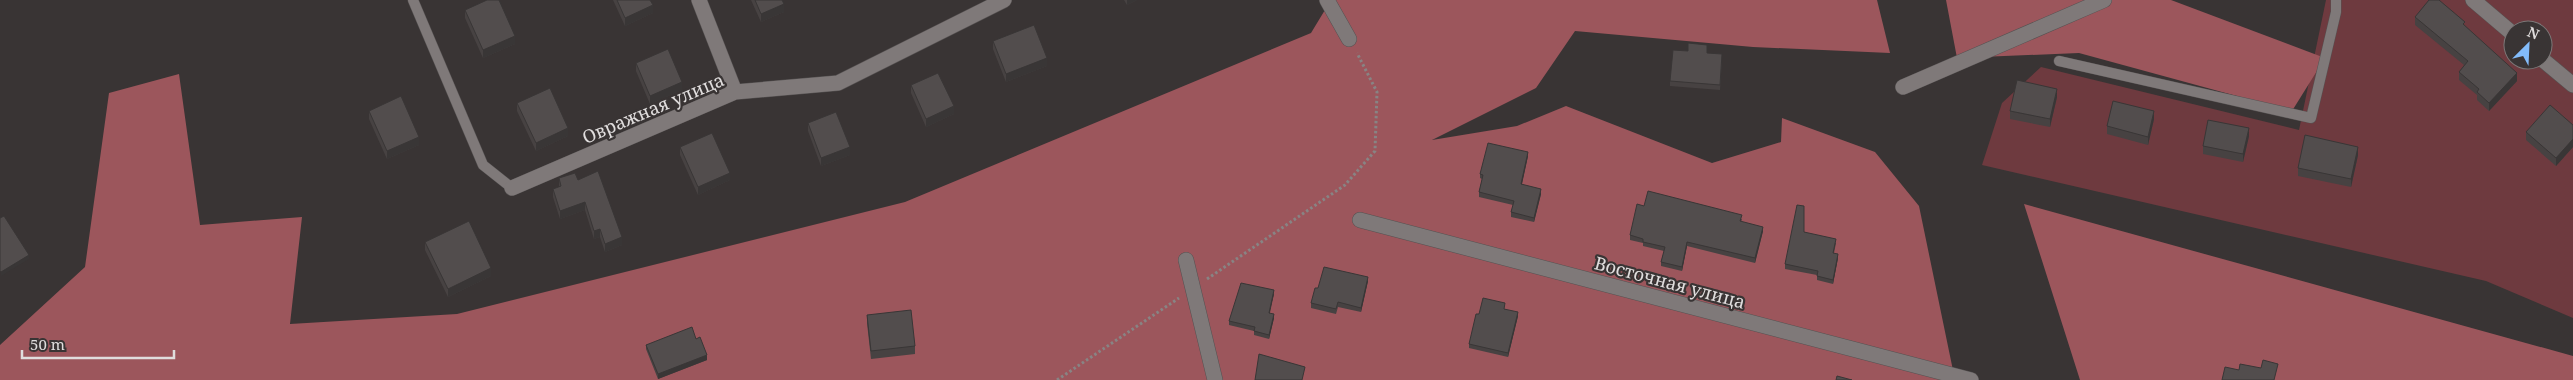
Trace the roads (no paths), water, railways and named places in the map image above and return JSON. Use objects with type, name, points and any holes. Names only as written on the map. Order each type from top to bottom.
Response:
[{"type":"street","points":[[698,0],[735,92]]},
{"type":"street","name":"Овражная улица","points":[[512,188],[735,92],[838,83],[1004,0]]},
{"type":"street","points":[[1327,0],[1349,39]]},
{"type":"street","points":[[1904,87],[2104,0]]},
{"type":"street","points":[[2473,0],[2503,26]]},
{"type":"street","points":[[2553,68],[2573,85]]},
{"type":"street","name":"Восточная улица","points":[[1360,220],[1971,380]]},
{"type":"street","points":[[1186,260],[1215,380]]},
{"type":"lane","points":[[412,0],[484,164],[512,188]]},
{"type":"lane","points":[[2059,61],[2311,118],[2336,12],[2336,0]]}]
